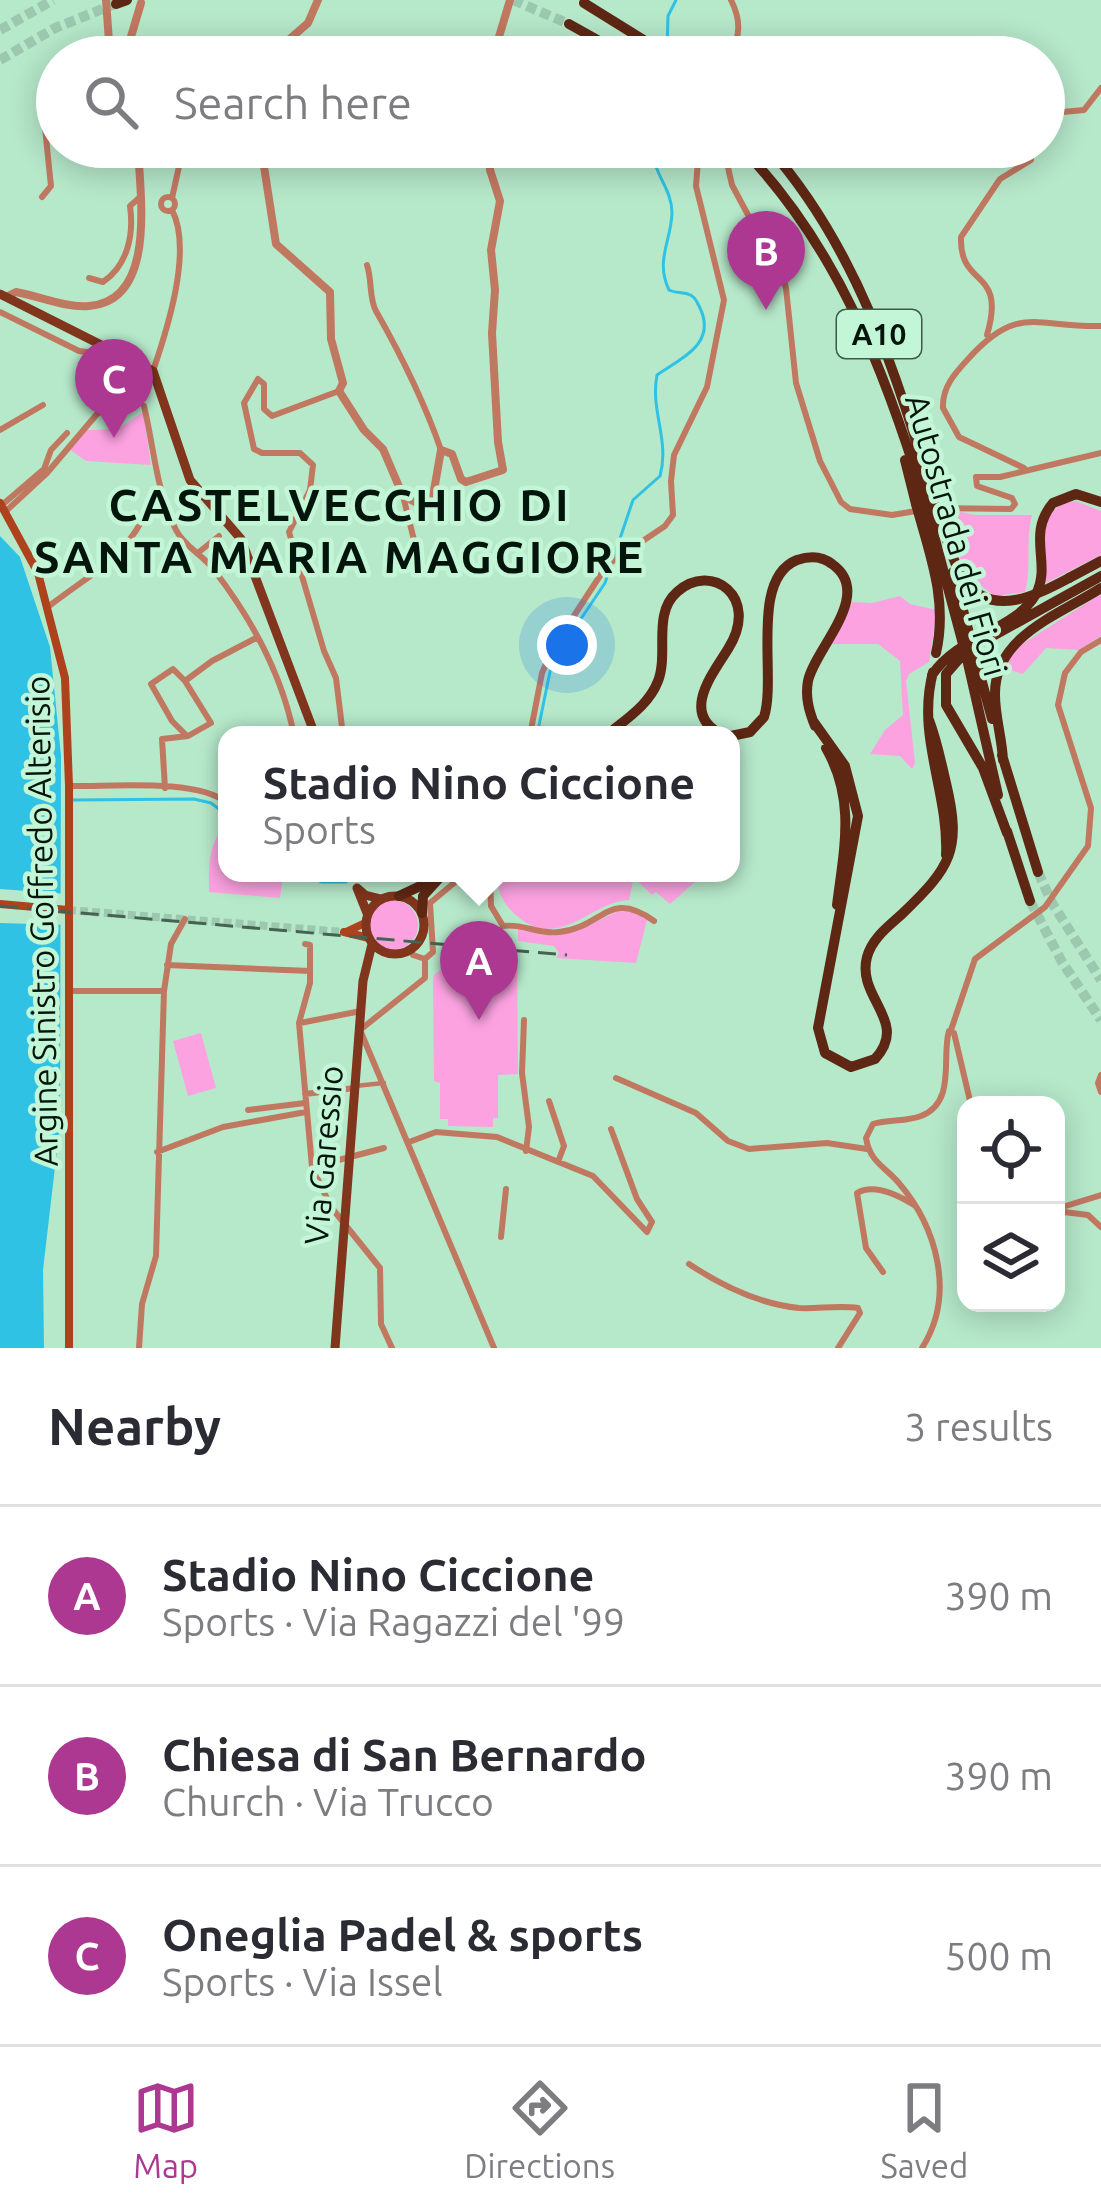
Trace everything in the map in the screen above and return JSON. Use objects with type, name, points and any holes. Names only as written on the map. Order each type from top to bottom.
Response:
[{"type":"highway","points":[[584,3],[637,36]]},
{"type":"highway","points":[[569,24],[590,36]]},
{"type":"highway","name":"Autostrada dei Fiori","points":[[760,168],[785,196],[849,297],[925,501],[942,527],[1007,833],[1030,902]]},
{"type":"highway","name":"Autostrada dei Fiori","points":[[785,168],[832,236],[878,330],[971,658],[1038,872]]},
{"type":"highway","points":[[932,675],[956,648],[1012,617],[1031,600],[1041,578],[1039,532],[1053,503],[1076,494],[1101,502]]},
{"type":"highway","points":[[740,734],[750,732],[764,717],[772,590],[788,565],[821,558],[838,569],[847,595],[811,671],[807,700],[813,721],[845,766],[858,816],[818,1028],[820,1044],[840,1064],[863,1066],[880,1055],[889,1031],[868,985],[868,952],[928,889],[945,864],[946,838],[930,756],[928,695],[941,625],[940,593],[925,501]]},
{"type":"highway","points":[[942,527],[962,578],[981,596],[1002,601],[1021,600],[1101,561]]},
{"type":"highway","points":[[1007,833],[983,768],[946,705],[946,674],[966,651],[1101,576]]},
{"type":"highway","points":[[618,726],[642,706],[657,685],[669,601],[687,584],[702,582],[728,590],[740,608],[738,633],[704,688],[701,702],[709,726]]},
{"type":"highway","points":[[1003,760],[995,690],[1006,652],[1027,633],[1101,588]]},
{"type":"highway","points":[[399,896],[428,882]]},
{"type":"highway","points":[[422,914],[423,896],[436,882]]},
{"type":"main road","points":[[3,296],[153,371],[190,480],[241,539],[312,726]]},
{"type":"main road","name":"Argine Sinistro Goffredo Alterisio","points":[[2,507],[38,573],[65,678],[69,1348]]},
{"type":"main road","points":[[355,882],[370,941]]},
{"type":"main road","points":[[357,888],[381,899],[409,899],[422,914],[423,933],[411,949],[387,953],[366,967]]},
{"type":"main road","points":[[381,899],[366,919],[344,932],[387,953]]},
{"type":"main road","points":[[0,904],[68,910]]},
{"type":"main road","name":"Via Garessio","points":[[334,1348],[370,941]]},
{"type":"street","points":[[293,36],[308,23],[318,0]]},
{"type":"street","points":[[500,36],[510,0]]},
{"type":"street","points":[[731,0],[740,17],[738,36]]},
{"type":"street","points":[[112,36],[116,1]]},
{"type":"street","points":[[131,36],[141,3]]},
{"type":"street","points":[[1065,112],[1084,110],[1101,88]]},
{"type":"street","points":[[42,197],[51,185],[49,168]]},
{"type":"street","points":[[3,296],[16,292],[84,307],[110,303],[121,295],[140,243],[139,168]]},
{"type":"street","points":[[153,371],[177,286],[177,220],[172,210],[161,206],[163,199],[172,198],[179,168]]},
{"type":"street","points":[[264,168],[276,244],[289,260],[324,284],[332,298],[331,339],[343,383],[339,391],[272,416],[264,410],[264,384],[258,379],[244,405],[254,449],[300,453],[313,466],[310,490],[290,532],[324,651],[337,678],[342,726]]},
{"type":"street","points":[[441,450],[452,454],[466,482],[503,470],[491,250],[500,201],[490,168]]},
{"type":"street","points":[[532,726],[542,673],[553,648],[608,565],[672,518],[674,455],[707,387],[724,300],[696,186],[698,168]]},
{"type":"street","points":[[728,168],[732,185],[778,262],[786,288],[790,355],[801,403],[812,442],[844,505],[892,515],[948,506],[975,511],[1009,509],[1014,506],[1012,498],[976,486],[974,479],[1101,453]]},
{"type":"street","points":[[983,342],[994,300],[966,264],[961,237],[1000,179],[1018,168]]},
{"type":"street","points":[[89,278],[103,282],[117,271],[132,234],[130,206],[140,197]]},
{"type":"street","points":[[367,265],[375,309],[422,395],[441,450],[431,504],[422,507],[403,496]]},
{"type":"street","points":[[0,312],[80,351],[123,353]]},
{"type":"street","points":[[1028,470],[959,437],[943,408],[948,384],[991,332],[1010,324],[1035,320],[1067,327],[1101,326]]},
{"type":"street","points":[[2,507],[46,473],[97,414],[137,393],[132,374]]},
{"type":"street","points":[[339,391],[364,430],[383,448],[403,496],[418,556]]},
{"type":"street","points":[[0,430],[43,405]]},
{"type":"street","points":[[144,406],[153,463],[173,524],[183,541],[214,570],[257,638],[291,726]]},
{"type":"street","points":[[2,507],[44,469],[51,451],[67,433]]},
{"type":"street","points":[[50,606],[118,557],[138,532],[156,491]]},
{"type":"street","points":[[198,553],[219,536]]},
{"type":"street","points":[[185,681],[257,638]]},
{"type":"street","points":[[922,1348],[938,1319],[935,1244],[917,1207],[893,1176],[872,1160],[866,1138],[873,1124],[920,1117],[938,1102],[947,1071],[946,1034],[975,959],[1046,907],[1088,846],[1091,808],[1058,705],[1065,673],[1081,652],[1101,640]]},
{"type":"street","points":[[165,788],[160,742],[168,736],[188,736],[211,723],[173,669],[151,684],[172,721],[188,736]]},
{"type":"street","points":[[69,786],[206,790],[218,797]]},
{"type":"street","points":[[411,949],[413,955],[425,959],[432,956],[430,903],[455,882]]},
{"type":"street","points":[[490,882],[491,906],[503,926],[521,924],[558,933],[620,906],[635,908],[654,921]]},
{"type":"street","points":[[139,1348],[142,1304],[156,1256],[164,991],[171,944],[185,919]]},
{"type":"street","points":[[305,944],[310,945],[310,971],[299,1023],[312,1167],[331,1207],[380,1268],[379,1309],[392,1348]]},
{"type":"street","points":[[425,959],[425,978],[360,1030],[494,1348]]},
{"type":"street","points":[[167,965],[310,971]]},
{"type":"street","points":[[69,992],[164,991]]},
{"type":"street","points":[[299,1023],[361,1011]]},
{"type":"street","points":[[522,1149],[529,1127],[522,1073],[524,1020]]},
{"type":"street","points":[[951,1030],[969,1096]]},
{"type":"street","points":[[1101,1076],[1101,1092]]},
{"type":"street","points":[[616,1078],[696,1113],[728,1141],[749,1149],[826,1143],[867,1149]]},
{"type":"street","points":[[157,1152],[223,1126],[355,1087],[384,1083]]},
{"type":"street","points":[[549,1101],[564,1146],[558,1162]]},
{"type":"street","points":[[248,1110],[305,1103]]},
{"type":"street","points":[[409,1142],[436,1132],[497,1137],[593,1176],[647,1232],[652,1222],[637,1199],[611,1130]]},
{"type":"street","points":[[312,1167],[384,1148]]},
{"type":"street","points":[[883,1272],[866,1248],[857,1193],[865,1188],[877,1190],[917,1207]]},
{"type":"street","points":[[501,1237],[506,1189]]},
{"type":"street","points":[[1065,1207],[1101,1195]]},
{"type":"street","points":[[1065,1211],[1088,1215],[1101,1227]]},
{"type":"street","points":[[689,1264],[716,1282],[771,1303],[858,1308],[860,1314],[838,1348]]},
{"type":"shaded area","points":[[143,412],[151,465],[86,461],[69,449],[87,430],[118,429]]},
{"type":"shaded area","points":[[1076,501],[1101,511],[1101,555],[1044,584],[1046,518],[1061,504]]},
{"type":"shaded area","points":[[946,509],[975,515],[1032,515],[1025,592],[995,596],[965,574]]},
{"type":"shaded area","points":[[1101,594],[1101,636],[1079,650],[1046,648],[1023,674],[1003,668],[1019,646]]},
{"type":"shaded area","points":[[900,596],[910,604],[937,610],[929,662],[906,681],[912,769],[900,756],[870,754],[885,730],[903,715],[900,661],[878,644],[831,644],[852,602]]},
{"type":"shaded area","points":[[218,836],[218,882],[282,882],[280,898],[209,892]]},
{"type":"shaded area","points":[[633,882],[629,900],[547,929],[532,926],[512,912],[498,885]]},
{"type":"shaded area","points":[[638,882],[695,882],[670,904],[656,892],[652,895]]},
{"type":"shaded area","points":[[393,900],[411,907],[418,925],[411,943],[393,950],[375,943],[368,925],[375,907]]},
{"type":"shaded area","points":[[619,911],[647,920],[636,963],[556,958],[559,953],[554,946],[518,941],[518,927],[561,934]]},
{"type":"shaded area","points":[[462,953],[517,955],[518,1074],[498,1075],[498,1118],[493,1118],[493,1127],[448,1126],[448,1119],[440,1119],[440,1083],[434,1081],[433,980]]},
{"type":"shaded area","points":[[201,1033],[216,1088],[188,1096],[173,1041]]},
{"type":"water","points":[[0,536],[20,557],[50,647],[61,756],[60,1124],[43,1270],[44,1348],[0,1348]]},
{"type":"pier","points":[[0,889],[67,894],[67,925],[0,923]]},
{"type":"waterway","points":[[667,36],[668,16],[676,0]]},
{"type":"waterway","points":[[539,726],[552,662],[605,583],[633,500],[660,476],[663,450],[657,375],[694,349],[704,331],[696,300],[669,290],[665,279],[672,213],[657,168]]},
{"type":"waterway","points":[[73,800],[194,799],[218,808]]},
{"type":"waterway","points":[[322,882],[346,882]]},
{"type":"tunnel","points":[[0,30],[53,0]]},
{"type":"tunnel","points":[[513,0],[569,24]]},
{"type":"tunnel","points":[[41,36],[115,4]]},
{"type":"tunnel","points":[[0,60],[36,39]]},
{"type":"tunnel","points":[[1038,872],[1101,980]]},
{"type":"tunnel","points":[[1030,901],[1062,962],[1101,1020]]},
{"type":"tunnel","points":[[68,910],[344,932]]},
{"type":"railway","points":[[0,906],[567,955]]},
{"type":"place","name":"Chiesa di San Bernardo","points":[[766,310]]},
{"type":"place","name":"Oneglia Padel & sports","points":[[114,438]]},
{"type":"place","name":"Stadio Nino Ciccione","points":[[479,1020]]},
{"type":"district","name":"CASTELVECCHIO DI SANTA MARIA MAGGIORE","points":[[340,530]]}]
